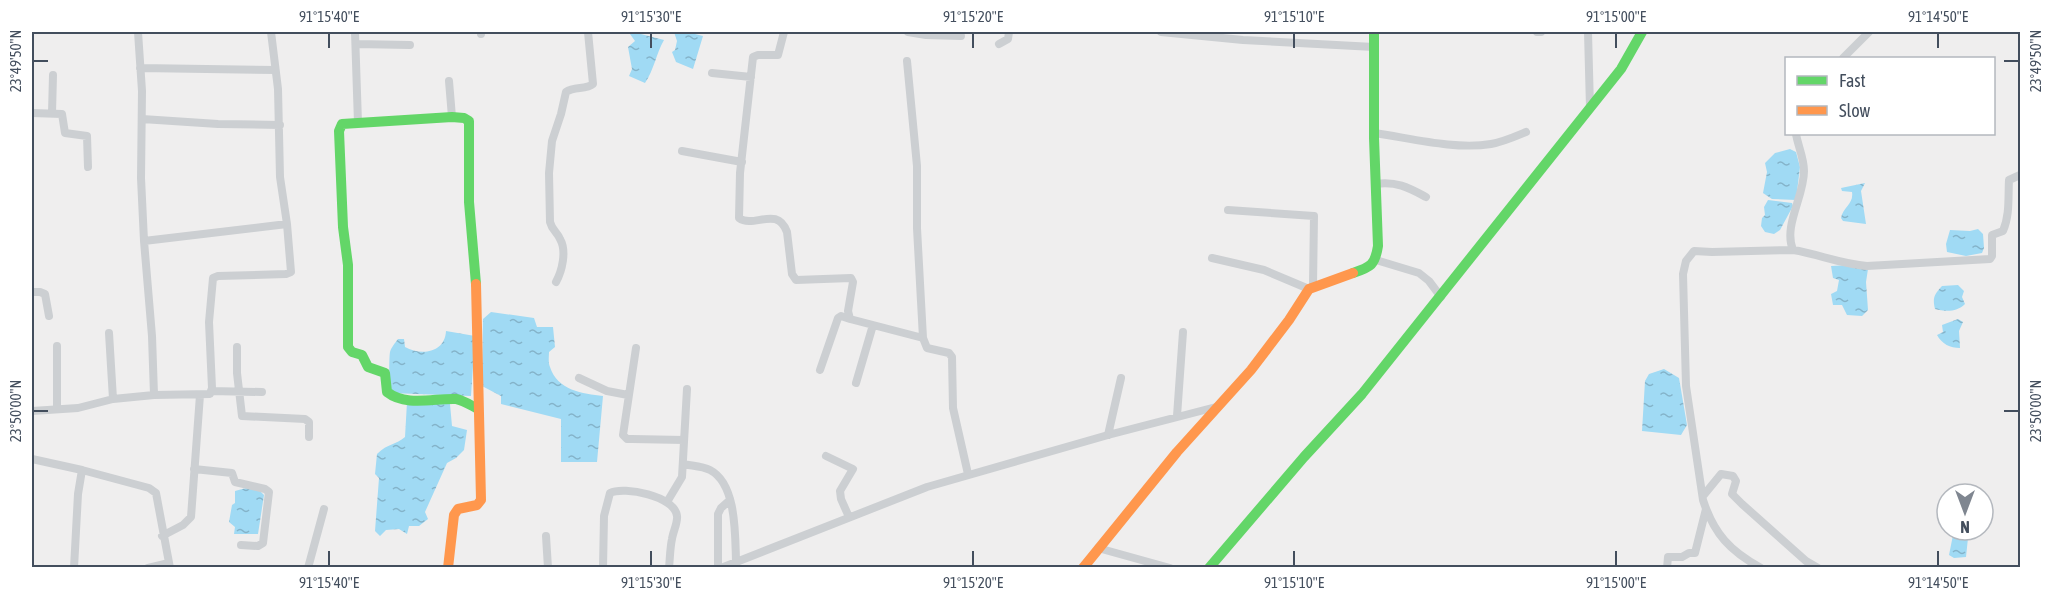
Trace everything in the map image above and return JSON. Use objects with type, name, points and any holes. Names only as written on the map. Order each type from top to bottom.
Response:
[{"type":"street","points":[[138,32],[142,119],[141,178],[154,395]]},
{"type":"street","points":[[211,391],[209,322],[213,278],[289,273],[292,268],[280,177],[280,124],[271,32]]},
{"type":"street","points":[[356,32],[358,123]]},
{"type":"street","points":[[556,282],[561,273],[563,261],[561,239],[552,230],[550,222],[549,173],[552,141],[566,92],[591,87],[593,84],[588,32]]},
{"type":"street","points":[[784,32],[778,55],[753,57],[739,195],[740,219],[744,221],[772,218],[784,226],[795,280],[851,278],[853,282],[848,311],[850,319]]},
{"type":"street","points":[[908,32],[961,36]]},
{"type":"street","points":[[999,44],[1008,39],[1009,32]]},
{"type":"street","points":[[1161,32],[1243,40],[1374,47]]},
{"type":"street","points":[[1212,258],[1264,270],[1311,287],[1368,268],[1376,260],[1378,246],[1374,134],[1374,32]]},
{"type":"street","points":[[1588,32],[1590,108]]},
{"type":"street","points":[[1209,567],[1332,427],[1441,297],[1621,69],[1642,32]]},
{"type":"street","points":[[1844,57],[1869,32]]},
{"type":"street","points":[[356,44],[410,45]]},
{"type":"street","points":[[907,62],[917,166],[917,228],[923,338],[927,348],[949,353],[952,357],[953,408],[968,474]]},
{"type":"street","points":[[140,68],[275,70]]},
{"type":"street","points":[[712,73],[751,77]]},
{"type":"street","points":[[52,113],[53,75]]},
{"type":"street","points":[[449,81],[452,117]]},
{"type":"street","points":[[32,113],[63,115],[65,134],[87,135],[88,167]]},
{"type":"street","points":[[448,567],[454,515],[458,509],[477,505],[481,500],[478,306],[469,202],[469,125],[466,118],[452,117],[342,124],[339,131],[343,227],[348,265],[348,346],[352,352],[363,356],[368,368],[385,373],[387,390],[392,397],[400,400],[458,399],[478,409]]},
{"type":"street","points":[[142,119],[218,124],[280,124]]},
{"type":"street","points":[[1374,134],[1431,142],[1481,145],[1501,142],[1526,132]]},
{"type":"street","points":[[1793,250],[1790,228],[1800,198],[1804,170],[1796,135]]},
{"type":"street","points":[[682,151],[742,162]]},
{"type":"street","points":[[1761,567],[1740,556],[1729,547],[1706,509],[1702,496],[1686,386],[1682,292],[1684,267],[1689,256],[1694,251],[1793,250],[1867,266],[1990,259],[1992,235],[2003,231],[2005,227],[2009,180],[2020,176]]},
{"type":"street","points":[[1376,184],[1395,183],[1426,197]]},
{"type":"street","points":[[1083,567],[1212,411],[1251,370],[1311,287],[1314,216],[1228,210]]},
{"type":"street","points":[[144,241],[287,224]]},
{"type":"street","points":[[1376,260],[1419,273],[1441,297]]},
{"type":"street","points":[[32,292],[43,292],[46,296],[50,316]]},
{"type":"street","points":[[820,370],[838,318],[841,316],[923,338]]},
{"type":"street","points":[[856,383],[873,325]]},
{"type":"street","points":[[1177,416],[1183,332]]},
{"type":"street","points":[[109,333],[113,399]]},
{"type":"street","points":[[57,346],[57,409]]},
{"type":"street","points":[[237,347],[242,416],[305,419],[309,422],[309,437]]},
{"type":"street","points":[[636,348],[624,437],[684,440]]},
{"type":"street","points":[[579,378],[607,391],[628,394]]},
{"type":"street","points":[[1108,435],[1121,378]]},
{"type":"street","points":[[667,502],[680,483],[687,389]]},
{"type":"street","points":[[32,411],[84,407],[113,399],[154,395],[200,395],[210,394],[211,391],[262,392]]},
{"type":"street","points":[[164,535],[183,525],[190,517],[200,395]]},
{"type":"street","points":[[730,500],[718,514],[720,567],[917,491],[968,474],[1177,416],[1212,411]]},
{"type":"street","points":[[826,456],[853,470],[840,491],[849,517]]},
{"type":"street","points":[[32,459],[149,488],[156,493],[169,565],[148,567]]},
{"type":"street","points":[[683,464],[705,468],[715,473],[723,484],[733,512],[736,561]]},
{"type":"street","points":[[74,567],[78,494],[82,470]]},
{"type":"street","points":[[194,470],[232,473],[235,482],[269,492],[263,543],[258,546],[241,545]]},
{"type":"street","points":[[1702,496],[1721,474],[1732,476],[1736,481],[1732,494],[1806,561],[1818,567]]},
{"type":"street","points":[[603,567],[604,516],[610,493],[620,490],[640,492],[667,502],[677,516],[671,542],[669,567]]},
{"type":"street","points":[[308,567],[324,509]]},
{"type":"street","points":[[1667,567],[1668,557],[1682,557],[1695,553],[1706,509]]},
{"type":"street","points":[[546,536],[548,567]]},
{"type":"street","points":[[1098,548],[1170,567]]},
{"type":"water","points":[[633,32],[664,40],[645,83],[629,76],[632,69],[628,47],[635,41],[630,34]]},
{"type":"water","points":[[674,32],[703,36],[693,69],[676,62],[672,52],[675,50],[677,41]]},
{"type":"water","points":[[1790,149],[1796,152],[1800,167],[1796,200],[1772,199],[1763,193],[1767,172],[1765,163],[1775,153]]},
{"type":"water","points":[[1865,183],[1861,191],[1866,224],[1843,221],[1842,214],[1851,200],[1852,192],[1842,191],[1841,188]]},
{"type":"water","points":[[1768,200],[1792,203],[1793,206],[1780,230],[1774,234],[1765,232],[1761,226],[1765,215],[1764,207]]},
{"type":"water","points":[[1978,229],[1983,234],[1982,253],[1966,256],[1947,252],[1946,244],[1950,230]]},
{"type":"water","points":[[1850,265],[1868,269],[1866,282],[1868,310],[1862,316],[1847,315],[1842,305],[1833,305],[1831,294],[1837,291],[1839,280],[1833,278],[1831,266]]},
{"type":"water","points":[[1958,285],[1964,291],[1962,297],[1965,304],[1951,311],[1935,309],[1935,296],[1942,286]]},
{"type":"water","points":[[491,312],[534,318],[537,327],[553,327],[555,347],[549,352],[549,365],[553,375],[558,381],[572,389],[603,396],[597,462],[561,462],[561,419],[501,404],[501,396],[482,386],[483,319]]},
{"type":"water","points":[[1958,319],[1963,322],[1959,331],[1960,348],[1947,345],[1937,335],[1943,332],[1942,325]]},
{"type":"water","points":[[446,331],[475,336],[471,396],[390,393],[390,352],[398,339],[404,339],[405,347],[411,350],[431,351],[441,344]]},
{"type":"water","points":[[1664,369],[1679,378],[1687,425],[1681,435],[1642,431],[1645,381],[1649,374]]},
{"type":"water","points":[[407,402],[450,404],[452,426],[467,430],[464,450],[447,463],[425,512],[428,519],[419,526],[409,526],[407,534],[399,529],[386,530],[380,536],[375,531],[379,478],[375,474],[377,454],[405,437]]},
{"type":"water","points":[[257,488],[264,495],[258,534],[234,534],[235,527],[229,522],[232,505],[235,503],[235,491]]},
{"type":"water","points":[[1952,542],[1968,542],[1966,557],[1954,558],[1949,555]]},
{"type":"traffic: fast","points":[[1353,273],[1364,269],[1374,261],[1378,246],[1374,138],[1374,32]]},
{"type":"traffic: fast","points":[[1209,568],[1304,457],[1362,394],[1621,69],[1642,32]]},
{"type":"traffic: fast","points":[[476,284],[469,202],[469,121],[452,117],[342,124],[339,131],[343,227],[348,265],[348,347],[352,352],[362,355],[368,367],[385,373],[387,392],[395,397],[411,401],[456,399],[478,409]]},
{"type":"traffic: slow","points":[[1083,568],[1177,452],[1251,370],[1309,289],[1353,273]]},
{"type":"traffic: slow","points":[[448,568],[454,515],[458,509],[477,505],[481,500],[476,284]]}]
